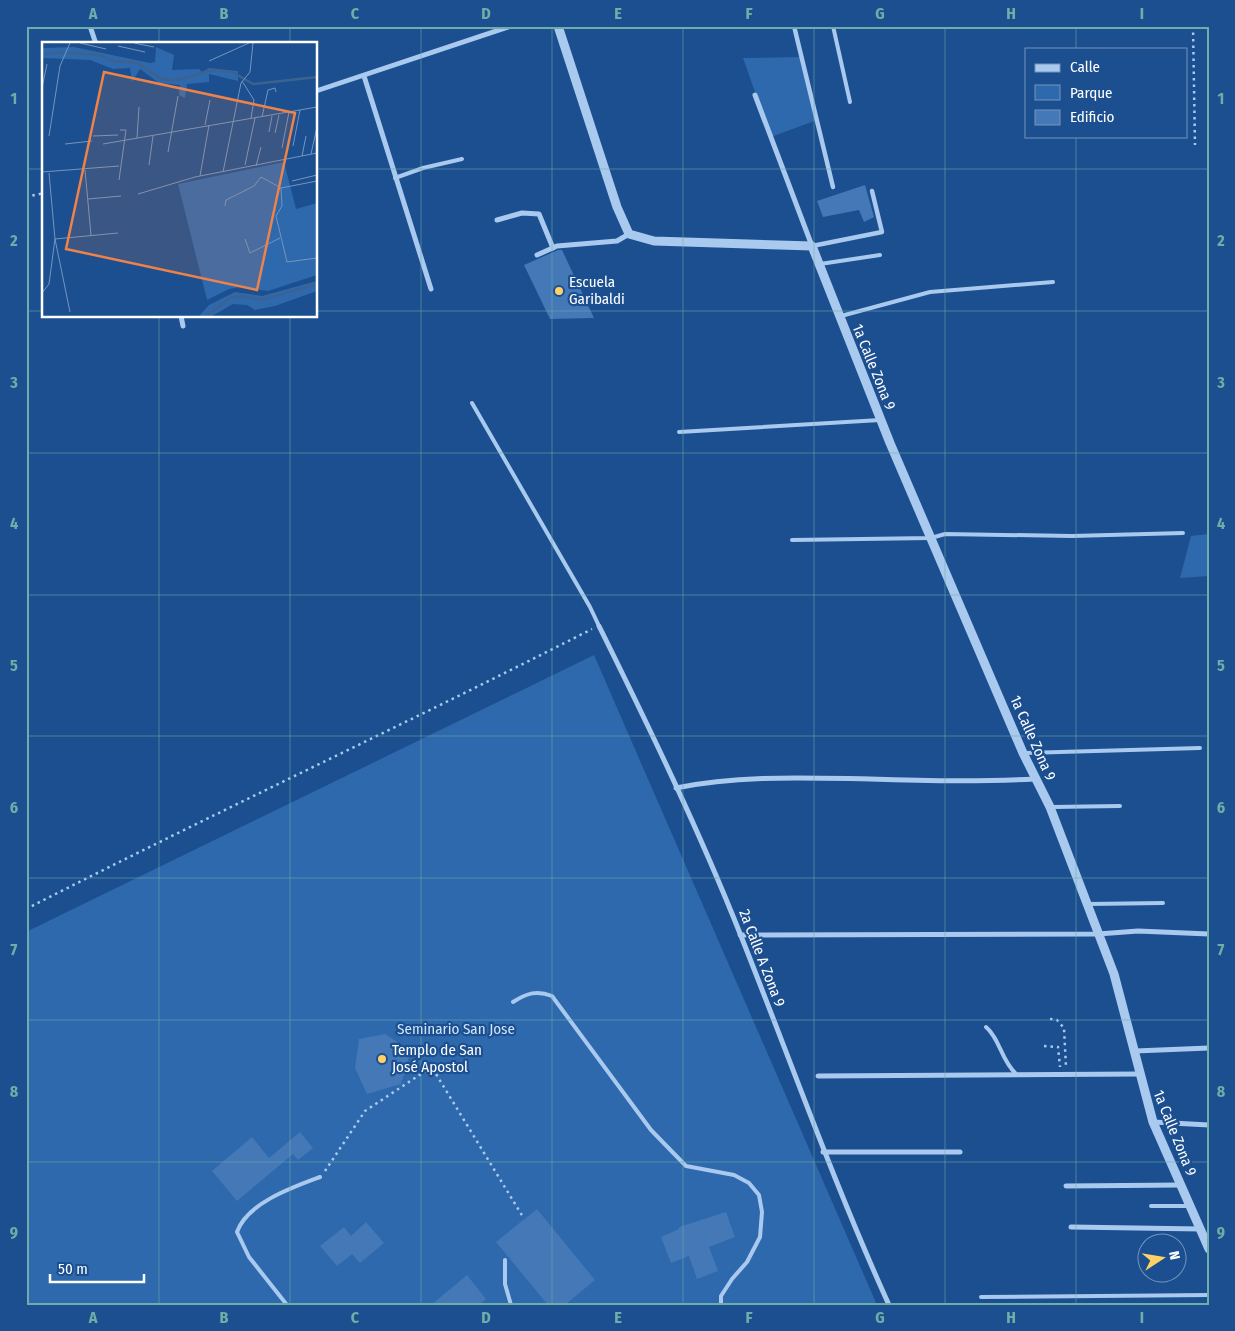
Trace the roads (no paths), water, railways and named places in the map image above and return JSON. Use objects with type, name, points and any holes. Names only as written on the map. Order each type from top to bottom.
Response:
[{"type":"street","points":[[90,26],[95,42]]},
{"type":"street","points":[[318,90],[511,26]]},
{"type":"street","points":[[558,26],[617,207],[629,234]]},
{"type":"street","points":[[794,26],[833,187]]},
{"type":"street","points":[[364,76],[431,289]]},
{"type":"street","points":[[755,95],[812,246]]},
{"type":"street","points":[[537,255],[562,245],[616,241],[629,234],[654,241],[812,246],[882,232],[872,191]]},
{"type":"street","points":[[497,220],[522,213],[539,214],[553,248]]},
{"type":"street","name":"1a Calle Zona 9","points":[[812,246],[880,420],[1023,753],[1050,808],[1114,974],[1153,1122],[1209,1249]]},
{"type":"street","points":[[181,318],[183,326]]},
{"type":"street","name":"2a Calle A Zona 9","points":[[599,626],[676,788],[740,935],[823,1152],[853,1226],[889,1305]]},
{"type":"street","points":[[676,788],[705,782],[751,779],[993,781],[1035,779]]},
{"type":"street","points":[[740,935],[1098,934],[1138,931],[1209,934]]},
{"type":"street","points":[[1135,1051],[1209,1048]]},
{"type":"street","points":[[818,1076],[1140,1074]]},
{"type":"street","points":[[1153,1122],[1209,1125]]},
{"type":"street","points":[[823,1152],[960,1152]]},
{"type":"street","points":[[1066,1186],[1182,1185]]},
{"type":"street","points":[[1071,1227],[1200,1228]]},
{"type":"lane","points":[[833,26],[850,102]]},
{"type":"lane","points":[[395,178],[423,168],[462,159]]},
{"type":"lane","points":[[819,264],[880,255]]},
{"type":"lane","points":[[839,316],[881,307],[894,300],[930,292],[1053,282]]},
{"type":"lane","points":[[472,403],[590,607],[599,626]]},
{"type":"lane","points":[[679,432],[880,420]]},
{"type":"lane","points":[[792,540],[931,538],[945,534],[1072,536],[1183,533]]},
{"type":"lane","points":[[1023,753],[1200,748]]},
{"type":"lane","points":[[1050,808],[1120,806]]},
{"type":"lane","points":[[1087,904],[1163,903]]},
{"type":"lane","points":[[513,1002],[526,993],[543,993],[552,996],[651,1130],[686,1166],[734,1175],[749,1183],[758,1195],[762,1212],[760,1237],[748,1262],[732,1279],[721,1296],[721,1305]]},
{"type":"lane","points":[[986,1027],[994,1037],[1003,1058],[1016,1074]]},
{"type":"lane","points":[[287,1305],[249,1257],[237,1232],[241,1221],[251,1212],[289,1188],[320,1177]]},
{"type":"lane","points":[[1151,1206],[1191,1206]]},
{"type":"lane","points":[[505,1260],[504,1284],[512,1305]]},
{"type":"lane","points":[[981,1297],[1209,1295]]},
{"type":"place","name":"Escuela Garibaldi","points":[[559,291]]},
{"type":"place","name":"Templo de San José Apostol","points":[[382,1059]]},
{"type":"park label","name":"Seminario San Jose","points":[[456,1029]]}]
